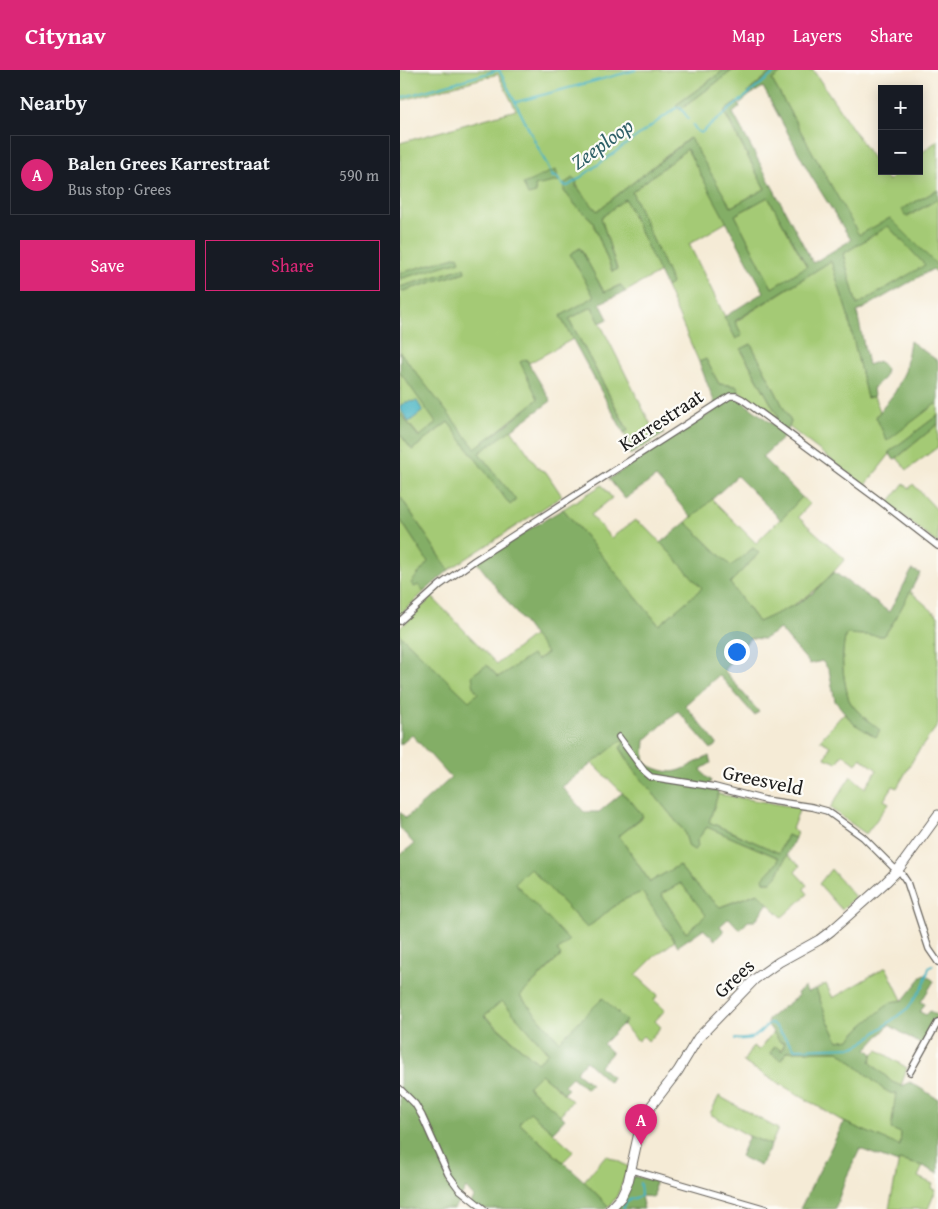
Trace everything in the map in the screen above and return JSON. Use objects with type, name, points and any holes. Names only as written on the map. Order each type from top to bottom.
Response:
[{"type":"street","name":"Karrestraat","points":[[400,622],[440,586],[475,560],[730,396],[742,399],[938,546]]},
{"type":"street","name":"Greesveld","points":[[619,737],[644,771],[651,777],[706,785],[765,800],[812,807],[827,811],[856,830],[898,870],[907,882],[929,949],[938,962]]},
{"type":"street","name":"Grees","points":[[610,1209],[625,1190],[632,1170],[638,1137],[645,1114],[678,1071],[698,1038],[755,979],[779,962],[819,940],[831,931],[898,870],[938,816]]},
{"type":"street","points":[[910,1072],[938,1022]]},
{"type":"street","points":[[400,1090],[415,1104],[422,1116],[448,1174],[459,1189],[484,1209]]},
{"type":"street","points":[[632,1170],[766,1209]]},
{"type":"green space","points":[[400,70],[724,70],[676,105],[680,110],[733,70],[773,70],[748,92],[750,95],[738,105],[737,102],[724,112],[765,189],[731,207],[689,138],[597,211],[581,192],[573,178],[565,183],[564,191],[578,208],[592,220],[612,271],[617,269],[601,218],[625,198],[660,272],[625,292],[620,285],[604,292],[580,248],[571,254],[595,297],[560,316],[573,339],[529,363],[526,359],[538,399],[475,449],[400,352],[400,292],[465,272],[463,268],[400,287],[400,143],[516,110],[498,74],[400,101]]},
{"type":"green space","points":[[724,70],[733,70],[680,110],[676,105]]},
{"type":"green space","points":[[774,70],[785,70],[772,80],[859,235],[890,218],[938,266],[938,274],[933,269],[857,312],[868,365],[879,361],[886,369],[884,378],[873,388],[874,396],[867,398],[847,312],[831,261],[735,321],[742,335],[736,339],[724,317],[764,292],[687,149],[632,192],[672,283],[666,287],[625,199],[601,218],[617,270],[612,271],[592,220],[578,208],[564,191],[565,183],[573,178],[577,181],[576,186],[597,211],[690,138],[731,207],[765,189],[724,111],[737,102],[740,107],[733,113],[813,263],[851,240],[811,176],[763,87],[750,95],[748,92]],"holes":[[[768,197],[807,266],[772,288],[735,215]],[[888,226],[925,265],[857,305],[843,254]]]},
{"type":"green space","points":[[785,70],[813,70],[878,166],[878,175],[884,175],[888,181],[895,175],[923,175],[923,152],[938,140],[938,190],[902,209],[907,217],[938,199],[938,266],[890,218],[859,236],[772,80]]},
{"type":"green space","points":[[687,149],[727,222],[689,244],[736,339],[742,335],[735,322],[831,261],[847,312],[867,398],[874,396],[880,411],[876,417],[887,440],[938,402],[938,415],[889,452],[890,454],[865,486],[789,427],[791,422],[751,344],[741,350],[778,416],[776,420],[738,391],[737,386],[719,384],[706,360],[699,362],[666,287],[672,283],[632,192]]},
{"type":"green space","points":[[556,170],[559,181],[535,186],[536,193],[528,195],[523,184]]},
{"type":"green space","points":[[938,190],[938,199],[906,217],[902,209]]},
{"type":"green space","points":[[768,197],[807,267],[772,288],[735,215]]},
{"type":"green space","points":[[888,226],[926,265],[857,305],[843,254]]},
{"type":"green space","points":[[580,248],[604,292],[621,285],[625,292],[600,303],[608,319],[600,323],[592,307],[569,319],[628,431],[624,433],[560,316],[594,297],[570,254]]},
{"type":"green space","points":[[458,256],[460,261],[400,279],[400,273]]},
{"type":"green space","points":[[464,268],[465,272],[400,292],[400,287]]},
{"type":"green space","points":[[592,307],[655,433],[636,445],[632,437],[627,439],[624,433],[628,430],[569,319]]},
{"type":"green space","points":[[910,341],[938,361],[938,402],[887,441],[876,417],[895,392],[905,371]]},
{"type":"green space","points":[[751,344],[791,422],[786,435],[762,457],[802,497],[781,520],[737,476],[692,518],[656,477],[625,499],[609,479],[717,409],[699,362],[706,359],[719,384],[737,386],[740,400],[774,425],[778,416],[741,349]]},
{"type":"green space","points":[[400,352],[475,448],[538,399],[520,362],[526,359],[551,401],[479,453],[516,500],[510,505],[448,422],[412,450],[400,434],[400,413],[419,437],[436,423],[400,372]]},
{"type":"green space","points":[[400,372],[437,423],[420,437],[400,413]]},
{"type":"green space","points":[[938,415],[938,424],[894,460],[889,452]]},
{"type":"green space","points":[[448,422],[515,500],[479,453],[511,429],[539,469],[546,472],[562,496],[449,570],[400,496],[400,434],[412,450]]},
{"type":"green space","points":[[938,424],[938,447],[907,470],[897,458]]},
{"type":"green space","points":[[661,429],[664,434],[630,455],[628,451],[632,448],[627,439],[631,437],[637,445]]},
{"type":"green space","points":[[904,483],[909,489],[913,484],[938,511],[938,544],[888,504]]},
{"type":"green space","points":[[602,485],[612,498],[591,515],[611,538],[635,520],[647,528],[703,588],[659,625],[563,509]]},
{"type":"green space","points":[[400,496],[449,570],[424,592],[419,585],[414,587],[411,583],[428,562],[400,519]]},
{"type":"green space","points":[[802,497],[810,504],[798,517],[845,559],[825,581],[806,597],[785,610],[758,622],[730,583],[759,553],[753,548],[732,567],[686,522],[712,499],[756,543]]},
{"type":"green space","points":[[563,509],[659,625],[702,588],[661,543],[686,522],[731,566],[753,548],[759,553],[730,583],[758,622],[799,603],[813,593],[834,572],[889,612],[912,570],[920,573],[884,636],[846,634],[843,661],[849,699],[859,712],[880,730],[876,737],[854,724],[835,701],[829,670],[822,661],[810,664],[780,629],[764,639],[750,638],[724,670],[759,712],[754,715],[719,675],[685,705],[717,744],[711,749],[678,711],[645,740],[644,756],[646,764],[665,771],[673,772],[685,768],[709,756],[711,763],[701,769],[705,776],[711,780],[710,790],[718,790],[718,794],[709,822],[779,853],[787,835],[795,838],[777,876],[771,882],[764,882],[763,878],[777,863],[779,858],[707,827],[697,840],[698,847],[694,850],[689,847],[684,831],[634,770],[620,747],[624,744],[622,740],[562,787],[584,812],[599,812],[622,793],[631,801],[643,816],[619,836],[650,882],[679,865],[689,878],[720,907],[758,893],[768,903],[755,921],[748,921],[740,930],[729,918],[720,926],[724,931],[715,940],[703,929],[678,946],[642,892],[621,901],[587,928],[530,868],[515,883],[569,941],[557,951],[561,955],[520,996],[559,1041],[603,998],[626,1021],[603,1044],[612,1053],[600,1066],[612,1077],[609,1082],[586,1061],[576,1072],[591,1084],[587,1089],[572,1077],[564,1085],[568,1089],[564,1093],[541,1074],[528,1087],[565,1119],[553,1132],[530,1112],[519,1123],[584,1181],[609,1207],[605,1209],[476,1209],[470,1205],[474,1197],[466,1188],[454,1209],[400,1209],[400,855],[414,844],[400,828],[400,812],[406,818],[451,778],[412,735],[400,745],[400,635],[469,701],[478,693],[474,688],[472,675],[487,665],[498,677],[532,655],[537,660],[547,653],[476,561]],"holes":[[[681,883],[706,915],[686,933],[661,894]],[[502,1001],[548,1052],[538,1063],[484,1016]]]},
{"type":"green space","points":[[400,519],[429,563],[416,576],[424,592],[400,615]]},
{"type":"green space","points":[[910,591],[938,616],[938,725],[917,753],[897,788],[893,786],[884,800],[889,803],[866,834],[830,808],[851,776],[865,788],[877,770],[861,758],[856,764],[843,754],[837,763],[825,758],[830,746],[820,740],[844,713],[854,724],[879,730],[849,700],[843,668],[844,641],[846,634],[884,636]]},
{"type":"green space","points":[[432,597],[497,664],[534,635],[548,652],[536,660],[532,656],[498,677],[487,665],[479,693],[469,702],[400,635],[400,628]]},
{"type":"green space","points":[[621,739],[624,744],[620,748],[634,770],[684,831],[689,847],[707,827],[779,858],[764,882],[771,882],[777,876],[787,855],[800,866],[795,872],[807,885],[804,889],[808,894],[782,917],[757,893],[720,907],[689,878],[679,865],[650,882],[619,836],[643,817],[631,801],[592,763]]},
{"type":"green space","points":[[718,794],[800,808],[792,829],[797,832],[795,838],[787,835],[779,853],[709,822]]},
{"type":"green space","points":[[530,868],[587,928],[621,901],[642,891],[675,941],[655,956],[636,975],[658,995],[654,1000],[665,1010],[655,1021],[661,1027],[648,1041],[643,1036],[638,1041],[623,1025],[626,1021],[559,1041],[520,996],[561,956],[515,883]]},
{"type":"green space","points":[[831,869],[855,897],[842,910],[819,884]]},
{"type":"green space","points":[[681,883],[707,915],[686,933],[661,894]]},
{"type":"green space","points":[[886,967],[902,1000],[862,1026],[850,1039],[838,1041],[827,1019],[816,989],[826,984],[833,998]]},
{"type":"green space","points":[[924,974],[934,981],[921,1002],[925,1004],[920,1012],[926,1015],[930,1011],[938,1016],[922,1045],[889,1025],[867,1049],[873,1054],[870,1062],[892,1082],[901,1086],[910,1082],[938,1099],[938,1174],[923,1166],[899,1160],[898,1163],[860,1149],[846,1178],[835,1209],[800,1209],[844,1122],[900,1146],[901,1133],[891,1129],[897,1094],[883,1089],[839,1051],[787,1051],[781,1060],[770,1053],[775,1046],[782,1051],[785,1042],[780,1042],[768,1025],[768,1019],[798,996],[797,993],[805,987],[807,992],[816,989],[827,1019],[838,1041],[850,1039],[862,1026],[891,1002],[903,1000]]},
{"type":"green space","points":[[502,1000],[548,1053],[538,1063],[484,1015]]},
{"type":"green space","points":[[773,1032],[780,1042],[785,1042],[781,1051],[781,1060],[787,1051],[839,1051],[883,1089],[898,1094],[901,1133],[900,1147],[844,1122],[743,1062],[753,1046],[759,1050]]},
{"type":"green space","points":[[878,1050],[907,1068],[901,1086],[892,1082],[870,1062],[873,1054]]},
{"type":"green space","points":[[541,1074],[572,1101],[560,1115],[528,1087]]},
{"type":"green space","points":[[719,1096],[778,1129],[771,1145],[749,1136],[710,1114]]},
{"type":"green space","points":[[530,1112],[574,1151],[563,1162],[519,1123]]},
{"type":"green space","points":[[749,1136],[771,1145],[760,1166],[740,1156]]},
{"type":"green space","points":[[606,1155],[629,1167],[617,1196],[609,1207],[584,1181]]},
{"type":"green space","points":[[899,1160],[923,1166],[918,1177],[933,1184],[931,1188],[936,1190],[928,1209],[889,1209]]},
{"type":"green space","points":[[633,1176],[655,1181],[654,1197],[641,1196],[644,1209],[615,1209]]},
{"type":"water","points":[[417,401],[423,411],[409,422],[400,406],[406,402]]},
{"type":"waterway","name":"Zeeploop","points":[[499,70],[553,177],[556,176],[563,185],[568,186],[574,182],[676,108],[680,107],[688,118]]},
{"type":"waterway","name":"Zeeploop","points":[[400,98],[499,70]]},
{"type":"waterway","points":[[516,102],[636,70]]},
{"type":"waterway","name":"Zeeploop","points":[[693,125],[701,133],[778,70]]},
{"type":"waterway","points":[[735,1039],[752,1038],[770,1023],[775,1026],[795,1049],[854,1047],[908,1008],[923,987],[929,968],[933,965]]},
{"type":"waterway","points":[[623,1209],[630,1200],[641,1196],[640,1183]]},
{"type":"place","name":"Balen Grees Karrestraat","points":[[641,1145]]}]
